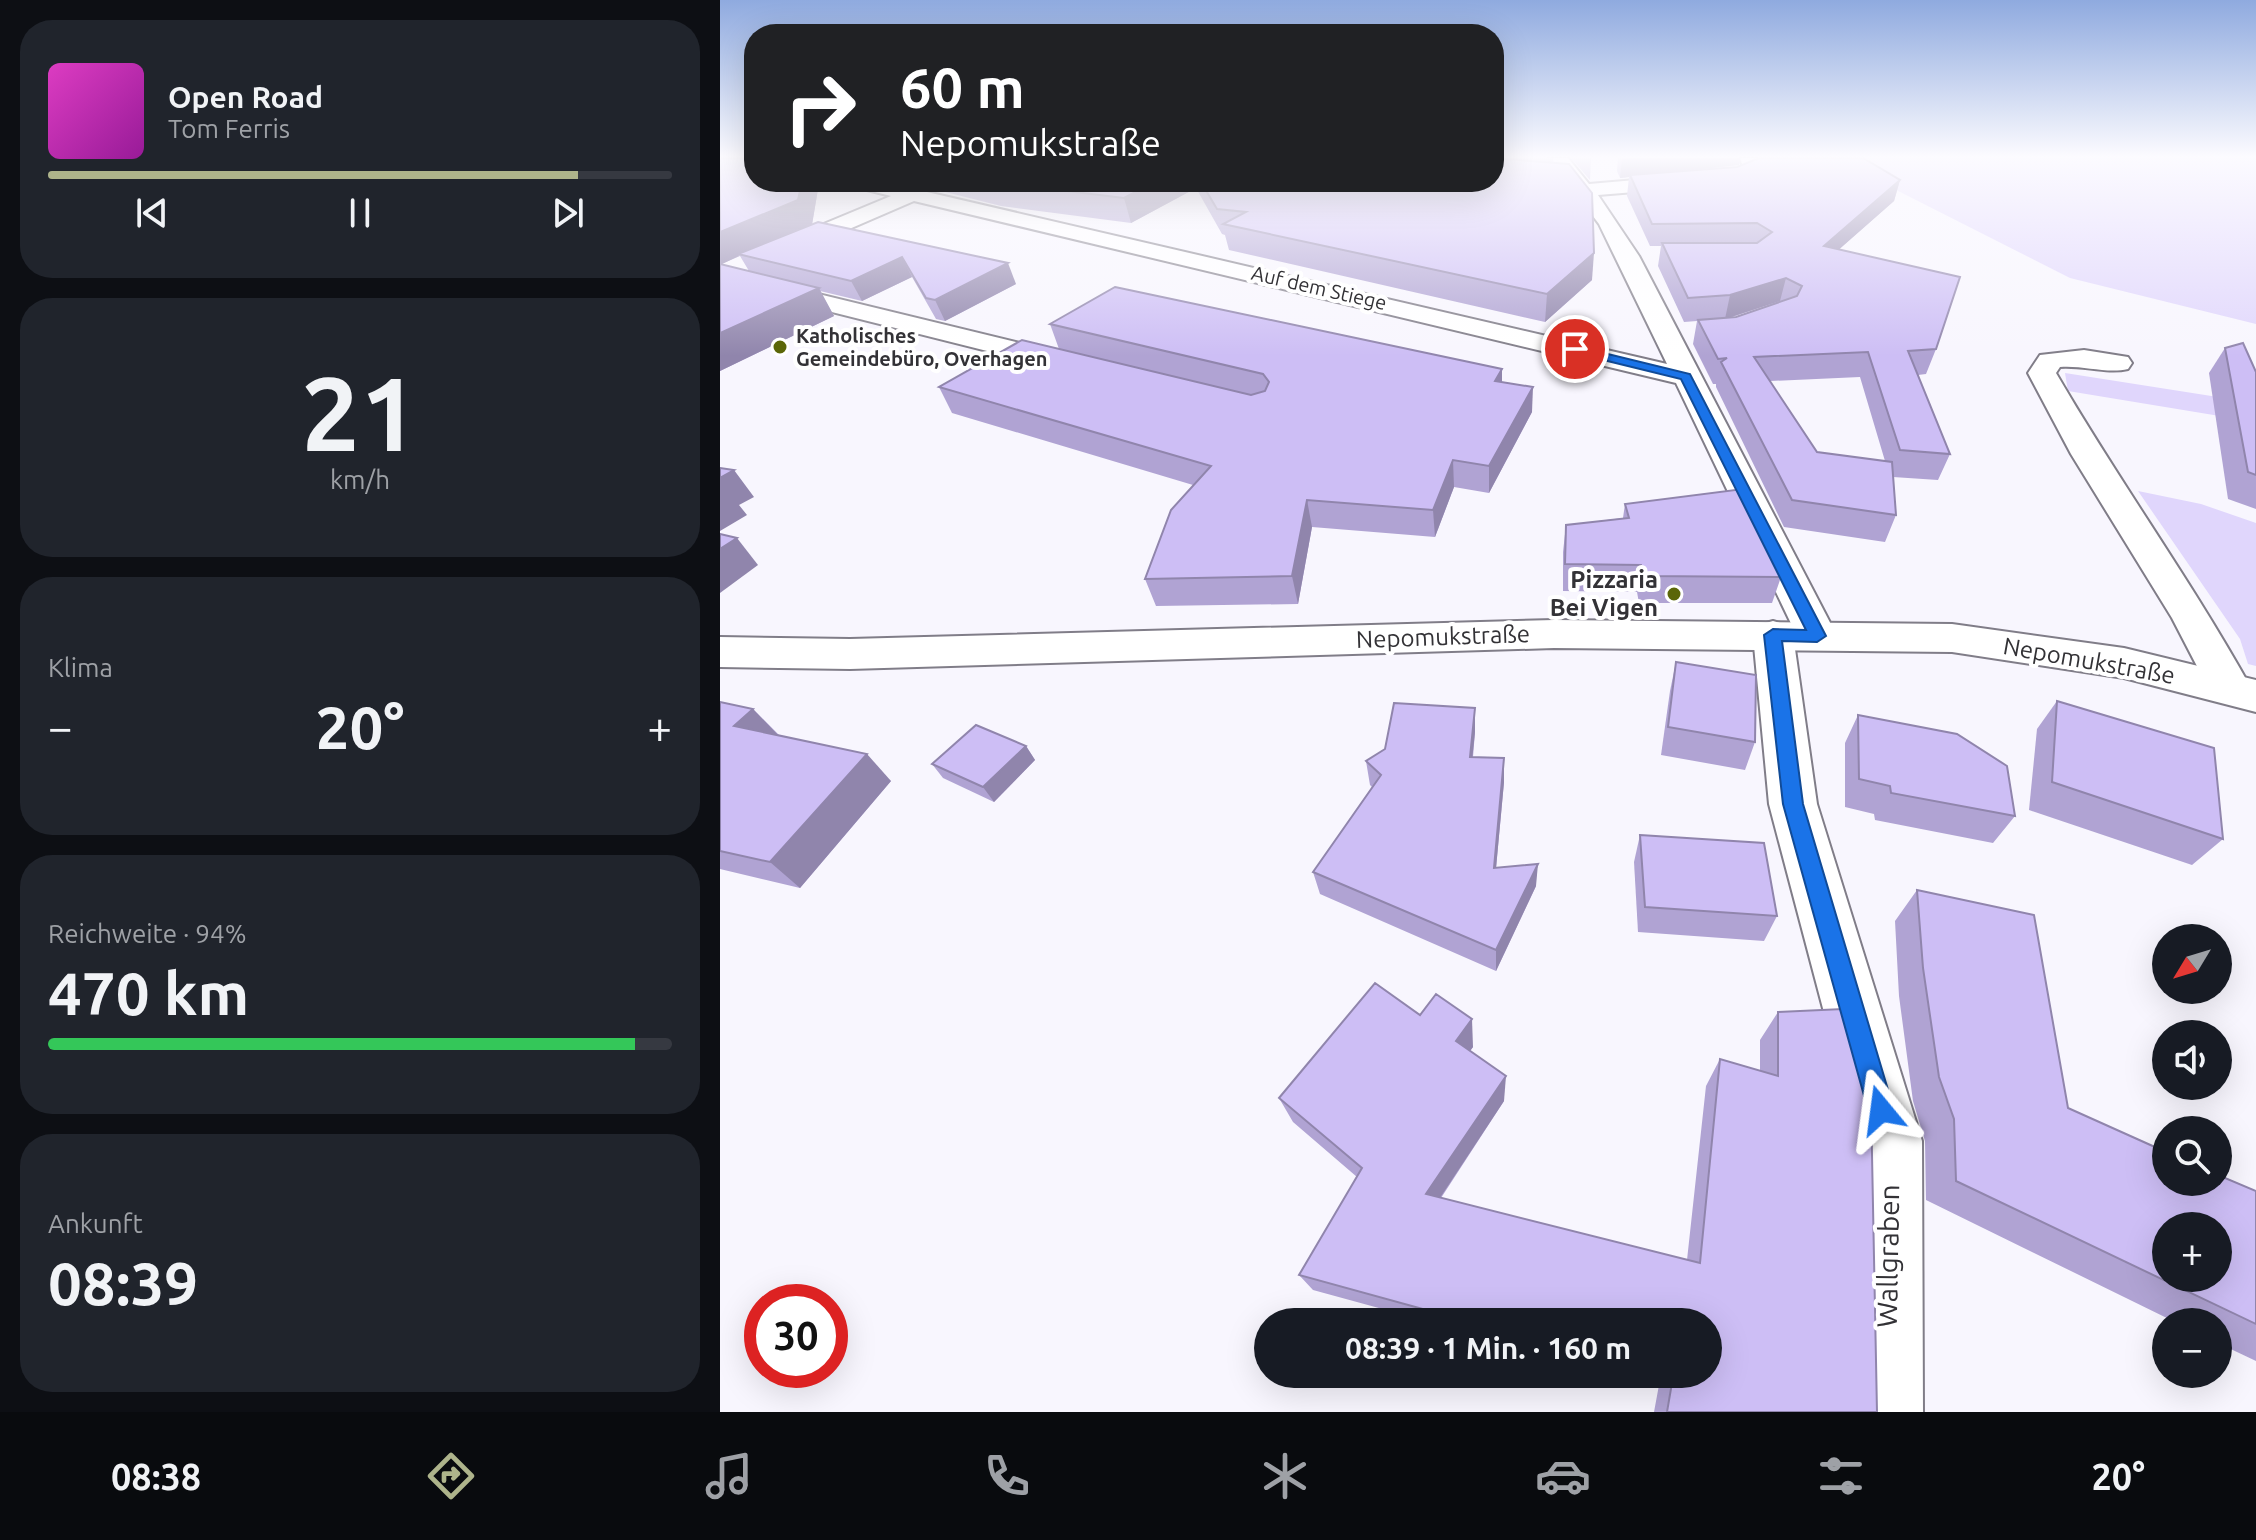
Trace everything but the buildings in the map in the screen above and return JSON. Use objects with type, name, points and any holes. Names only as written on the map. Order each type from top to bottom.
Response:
[{"type":"street","points":[[720,276],[843,224]]},
{"type":"street","name":"Auf dem Stiege","points":[[1038,224],[1435,315],[1686,377]]},
{"type":"street","points":[[1609,224],[1670,335],[1795,635]]},
{"type":"street","points":[[1627,256],[1658,256]]},
{"type":"street","points":[[720,276],[1088,368]]},
{"type":"street","points":[[1670,335],[1700,333]]},
{"type":"street","points":[[2118,363],[2083,356],[2065,357],[2050,361],[2042,373],[2087,454],[2243,692]]},
{"type":"street","name":"Nepomukstraße","points":[[720,652],[850,654],[1554,634],[1952,638],[2124,663],[2243,692]]},
{"type":"street","name":"Wallgraben","points":[[1795,635],[1793,804],[1890,1141],[1885,1412]]},
{"type":"shaded area","points":[[1963,224],[2256,224],[2256,324],[2070,278]]},
{"type":"shaded area","points":[[2065,373],[2256,403],[2256,422],[2068,391]]},
{"type":"shaded area","points":[[2138,491],[2201,504],[2256,523],[2256,666],[2248,664],[2240,639]]},
{"type":"place","name":"Katholisches Gemeindebüro, Overhagen","points":[[780,347]]},
{"type":"place","name":"Pizzaria Bei Vigen","points":[[1674,594]]},
{"type":"route","points":[[1575,349],[1686,377],[1817,636],[1773,635],[1793,804],[1881,1110]]}]
